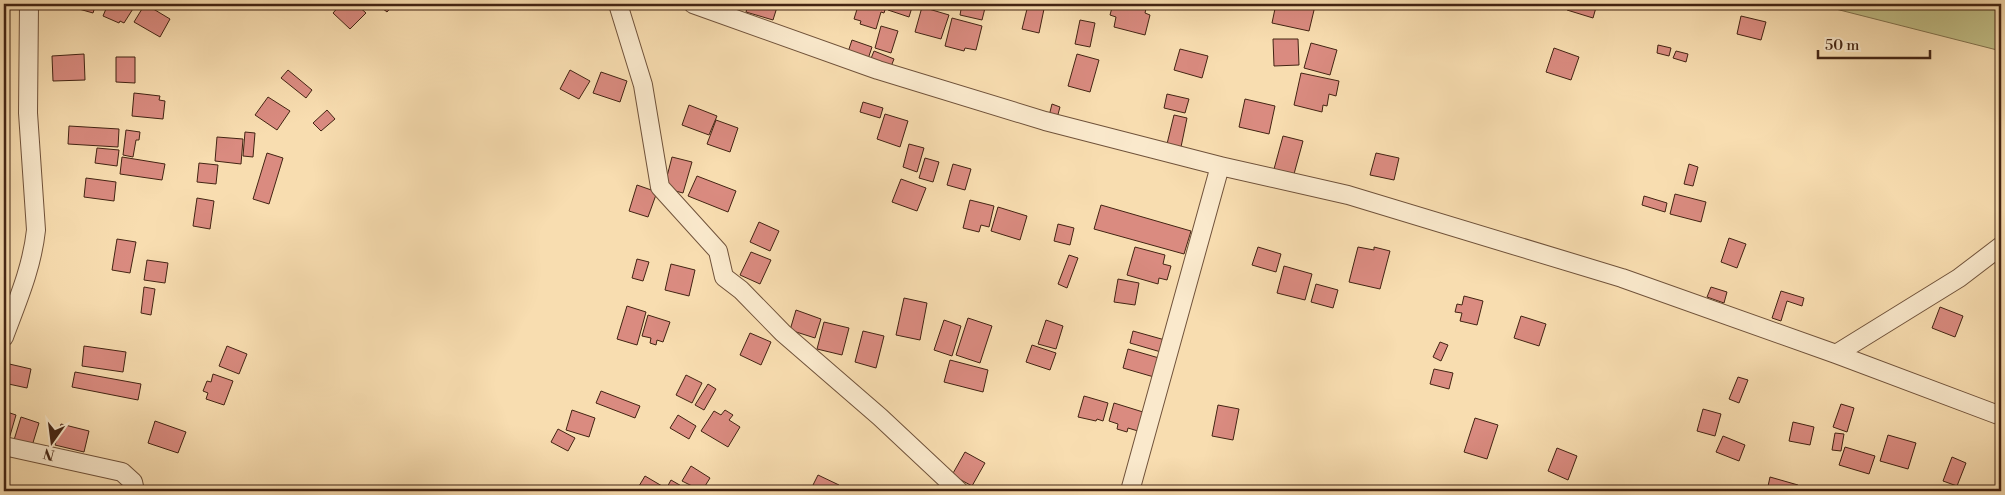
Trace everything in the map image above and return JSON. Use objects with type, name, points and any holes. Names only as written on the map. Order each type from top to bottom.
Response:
[{"type":"street","points":[[4,337],[28,272],[36,230],[28,113],[29,4]]},
{"type":"street","points":[[618,4],[643,86],[660,187],[718,251],[724,277],[741,290],[783,333],[880,417],[959,491]]},
{"type":"street","points":[[693,4],[887,73],[1045,121],[1220,166],[1348,195],[1622,278],[1836,354],[2001,416]]},
{"type":"street","points":[[1130,491],[1220,166]]},
{"type":"street","points":[[1836,354],[1959,278],[2001,246]]},
{"type":"street","points":[[4,446],[122,472],[133,482],[135,491]]},
{"type":"shaded area","points":[[1816,4],[2001,4],[2001,51]]},
{"type":"building","points":[[73,4],[96,4],[93,13],[72,7]]},
{"type":"building","points":[[108,4],[136,4],[124,23],[120,21],[119,23],[103,16]]},
{"type":"building","points":[[145,4],[170,19],[160,37],[134,22]]},
{"type":"building","points":[[341,4],[356,4],[366,13],[350,29],[333,13]]},
{"type":"building","points":[[377,4],[394,4],[387,12]]},
{"type":"building","points":[[748,4],[778,4],[773,20],[746,12]]},
{"type":"building","points":[[863,4],[887,4],[884,13],[881,12],[876,29],[860,24],[861,21],[854,19],[858,6],[862,8]]},
{"type":"building","points":[[890,4],[913,4],[909,17],[888,10]]},
{"type":"building","points":[[962,4],[986,4],[982,20],[960,15]]},
{"type":"building","points":[[1113,4],[1147,4],[1145,13],[1150,15],[1145,35],[1114,27],[1116,17],[1110,15]]},
{"type":"building","points":[[1276,4],[1315,6],[1309,31],[1272,23]]},
{"type":"building","points":[[1570,4],[1597,4],[1593,18],[1567,10]]},
{"type":"building","points":[[1028,5],[1044,9],[1039,33],[1022,29]]},
{"type":"building","points":[[922,7],[949,15],[941,39],[915,32]]},
{"type":"building","points":[[1741,16],[1766,22],[1761,40],[1737,34]]},
{"type":"building","points":[[952,18],[982,26],[976,50],[965,48],[964,51],[945,46]]},
{"type":"building","points":[[1080,20],[1095,23],[1090,47],[1075,44]]},
{"type":"building","points":[[881,26],[898,31],[891,53],[875,48]]},
{"type":"building","points":[[1273,39],[1298,39],[1299,65],[1274,66]]},
{"type":"building","points":[[852,40],[872,47],[868,59],[848,52]]},
{"type":"building","points":[[1311,43],[1337,50],[1330,75],[1304,68]]},
{"type":"building","points":[[1658,45],[1671,48],[1669,56],[1657,53]]},
{"type":"building","points":[[1554,48],[1579,57],[1571,80],[1546,72]]},
{"type":"building","points":[[1180,49],[1208,56],[1202,78],[1174,70]]},
{"type":"building","points":[[874,51],[894,59],[890,69],[870,61]]},
{"type":"building","points":[[1676,51],[1688,54],[1686,62],[1673,58]]},
{"type":"building","points":[[84,54],[85,80],[53,81],[52,56]]},
{"type":"building","points":[[1077,54],[1099,60],[1090,92],[1068,86]]},
{"type":"building","points":[[116,57],[135,57],[135,83],[116,82]]},
{"type":"building","points":[[288,70],[312,90],[306,98],[281,78]]},
{"type":"building","points":[[570,70],[590,81],[579,99],[560,89]]},
{"type":"building","points":[[601,72],[627,81],[620,102],[593,93]]},
{"type":"building","points":[[1301,73],[1339,81],[1336,96],[1329,94],[1327,106],[1323,105],[1322,112],[1294,105]]},
{"type":"building","points":[[134,93],[160,96],[159,100],[165,101],[163,119],[132,116]]},
{"type":"building","points":[[1167,94],[1189,99],[1185,113],[1164,108]]},
{"type":"building","points":[[268,97],[290,111],[277,130],[255,115]]},
{"type":"building","points":[[1245,99],[1275,106],[1269,134],[1239,127]]},
{"type":"building","points":[[863,102],[883,108],[880,118],[860,112]]},
{"type":"building","points":[[1052,104],[1060,107],[1057,118],[1049,116]]},
{"type":"building","points":[[689,105],[717,116],[709,135],[682,125]]},
{"type":"building","points":[[327,110],[335,119],[321,131],[313,123]]},
{"type":"building","points":[[885,114],[908,121],[900,147],[877,139]]},
{"type":"building","points":[[1174,115],[1187,118],[1181,147],[1167,144]]},
{"type":"building","points":[[716,120],[738,128],[730,152],[707,144]]},
{"type":"building","points":[[69,126],[119,129],[118,147],[68,144]]},
{"type":"building","points":[[126,130],[140,132],[139,140],[136,140],[133,157],[123,155]]},
{"type":"building","points":[[245,132],[255,133],[253,157],[243,156]]},
{"type":"building","points":[[1283,136],[1303,141],[1294,174],[1274,169]]},
{"type":"building","points":[[217,137],[243,139],[241,164],[215,161]]},
{"type":"building","points":[[909,144],[924,148],[917,172],[903,167]]},
{"type":"building","points":[[97,148],[119,150],[117,166],[95,163]]},
{"type":"building","points":[[267,153],[283,158],[269,204],[253,199]]},
{"type":"building","points":[[1376,153],[1399,158],[1394,180],[1370,175]]},
{"type":"building","points":[[122,157],[165,164],[162,180],[120,174]]},
{"type":"building","points":[[672,157],[692,162],[683,193],[664,188]]},
{"type":"building","points":[[925,158],[939,162],[933,182],[919,178]]},
{"type":"building","points":[[199,163],[218,165],[216,184],[197,182]]},
{"type":"building","points":[[953,164],[971,169],[965,190],[947,185]]},
{"type":"building","points":[[1689,164],[1698,167],[1693,186],[1684,184]]},
{"type":"building","points":[[697,176],[736,191],[728,212],[688,196]]},
{"type":"building","points":[[86,178],[116,182],[114,201],[84,197]]},
{"type":"building","points":[[901,179],[926,188],[917,211],[892,202]]},
{"type":"building","points":[[637,185],[657,192],[648,217],[629,211]]},
{"type":"building","points":[[1675,194],[1706,202],[1701,222],[1670,214]]},
{"type":"building","points":[[1644,196],[1667,203],[1665,212],[1642,205]]},
{"type":"building","points":[[197,198],[214,201],[210,229],[193,226]]},
{"type":"building","points":[[970,200],[994,206],[989,227],[981,225],[979,232],[963,228]]},
{"type":"building","points":[[1101,205],[1191,231],[1184,254],[1094,229]]},
{"type":"building","points":[[998,207],[1027,216],[1020,240],[991,231]]},
{"type":"building","points":[[759,222],[779,231],[770,251],[750,242]]},
{"type":"building","points":[[1058,224],[1074,228],[1070,245],[1054,241]]},
{"type":"building","points":[[1729,238],[1746,244],[1737,268],[1721,262]]},
{"type":"building","points":[[117,239],[136,242],[130,273],[112,270]]},
{"type":"building","points":[[1135,247],[1165,255],[1163,264],[1171,266],[1167,280],[1159,278],[1158,284],[1127,275]]},
{"type":"building","points":[[1258,247],[1281,254],[1276,272],[1252,265]]},
{"type":"building","points":[[1358,247],[1374,250],[1374,247],[1390,251],[1380,289],[1349,282]]},
{"type":"building","points":[[751,252],[771,260],[760,284],[740,275]]},
{"type":"building","points":[[1069,255],[1078,258],[1067,288],[1058,284]]},
{"type":"building","points":[[637,259],[649,262],[643,281],[632,278]]},
{"type":"building","points":[[147,260],[168,263],[165,283],[144,280]]},
{"type":"building","points":[[671,264],[695,270],[689,296],[665,290]]},
{"type":"building","points":[[1284,266],[1312,274],[1305,300],[1277,293]]},
{"type":"building","points":[[1118,279],[1139,283],[1135,305],[1114,302]]},
{"type":"building","points":[[1316,284],[1338,290],[1333,308],[1311,302]]},
{"type":"building","points":[[144,287],[155,289],[151,315],[141,313]]},
{"type":"building","points":[[1711,287],[1727,292],[1724,303],[1707,297]]},
{"type":"building","points":[[1781,291],[1804,298],[1802,306],[1787,301],[1781,321],[1772,318]]},
{"type":"building","points":[[1464,296],[1483,301],[1477,325],[1460,321],[1462,313],[1455,312],[1457,304],[1462,305]]},
{"type":"building","points":[[904,298],[927,303],[920,340],[896,335]]},
{"type":"building","points":[[627,306],[646,312],[637,345],[617,339]]},
{"type":"building","points":[[1940,307],[1963,316],[1955,337],[1932,328]]},
{"type":"building","points":[[796,310],[821,319],[815,338],[790,330]]},
{"type":"building","points":[[648,315],[670,322],[663,342],[657,340],[656,345],[650,343],[651,338],[642,336]]},
{"type":"building","points":[[1521,316],[1546,324],[1539,346],[1514,338]]},
{"type":"building","points":[[968,318],[992,326],[980,363],[956,355]]},
{"type":"building","points":[[944,320],[961,326],[952,356],[934,350]]},
{"type":"building","points":[[1046,320],[1063,326],[1056,349],[1038,344]]},
{"type":"building","points":[[824,322],[849,328],[842,355],[817,349]]},
{"type":"building","points":[[863,331],[884,336],[876,368],[855,362]]},
{"type":"building","points":[[1133,331],[1165,340],[1161,352],[1130,343]]},
{"type":"building","points":[[750,333],[771,342],[761,365],[740,355]]},
{"type":"building","points":[[1440,342],[1448,345],[1441,361],[1433,357]]},
{"type":"building","points":[[1032,345],[1056,353],[1050,370],[1026,362]]},
{"type":"building","points":[[84,346],[126,352],[123,372],[82,366]]},
{"type":"building","points":[[227,346],[247,354],[239,374],[219,366]]},
{"type":"building","points":[[1128,349],[1159,358],[1154,377],[1123,368]]},
{"type":"building","points":[[950,360],[988,370],[983,392],[944,382]]},
{"type":"building","points":[[5,363],[31,369],[27,388],[4,383]]},
{"type":"building","points":[[1434,369],[1453,373],[1449,389],[1430,384]]},
{"type":"building","points":[[75,372],[141,384],[138,400],[72,387]]},
{"type":"building","points":[[213,374],[233,381],[224,405],[206,399],[208,393],[203,391],[207,381],[211,382]]},
{"type":"building","points":[[686,375],[702,383],[692,403],[676,395]]},
{"type":"building","points":[[1738,377],[1748,380],[1739,403],[1729,399]]},
{"type":"building","points":[[708,384],[716,389],[704,410],[695,405]]},
{"type":"building","points":[[601,391],[640,406],[635,418],[596,403]]},
{"type":"building","points":[[1084,396],[1108,403],[1103,421],[1078,417]]},
{"type":"building","points":[[1114,403],[1143,412],[1138,431],[1128,428],[1127,432],[1117,429],[1118,424],[1109,421]]},
{"type":"building","points":[[1841,404],[1854,408],[1847,432],[1833,427]]},
{"type":"building","points":[[1218,405],[1239,409],[1233,440],[1212,436]]},
{"type":"building","points":[[1703,409],[1721,414],[1715,436],[1697,431]]},
{"type":"building","points":[[572,410],[595,418],[589,437],[566,430]]},
{"type":"building","points":[[725,410],[733,415],[729,420],[740,427],[728,447],[701,431],[714,411],[721,415]]},
{"type":"building","points":[[4,411],[16,415],[9,439],[4,438]]},
{"type":"building","points":[[678,415],[696,426],[689,439],[670,428]]},
{"type":"building","points":[[21,417],[39,423],[32,446],[14,440]]},
{"type":"building","points":[[1475,418],[1498,425],[1487,459],[1464,452]]},
{"type":"building","points":[[155,421],[186,432],[178,453],[148,443]]},
{"type":"building","points":[[1793,422],[1814,427],[1810,445],[1789,441]]},
{"type":"building","points":[[61,424],[89,431],[84,452],[55,445]]},
{"type":"building","points":[[558,429],[575,438],[568,451],[551,442]]},
{"type":"building","points":[[1835,433],[1844,434],[1841,451],[1832,450]]},
{"type":"building","points":[[1888,435],[1916,443],[1908,469],[1880,461]]},
{"type":"building","points":[[1723,436],[1745,445],[1739,461],[1716,452]]},
{"type":"building","points":[[1845,447],[1875,456],[1869,474],[1839,465]]},
{"type":"building","points":[[1557,448],[1577,456],[1568,480],[1548,471]]},
{"type":"building","points":[[965,452],[985,463],[972,486],[952,475]]},
{"type":"building","points":[[1952,457],[1966,463],[1957,486],[1943,481]]},
{"type":"building","points":[[691,466],[710,478],[702,491],[682,481]]},
{"type":"building","points":[[818,475],[839,485],[836,491],[810,491]]},
{"type":"building","points":[[645,476],[662,486],[659,491],[636,491]]},
{"type":"building","points":[[1770,477],[1798,485],[1796,491],[1767,491]]},
{"type":"building","points":[[671,480],[690,491],[665,491]]}]
